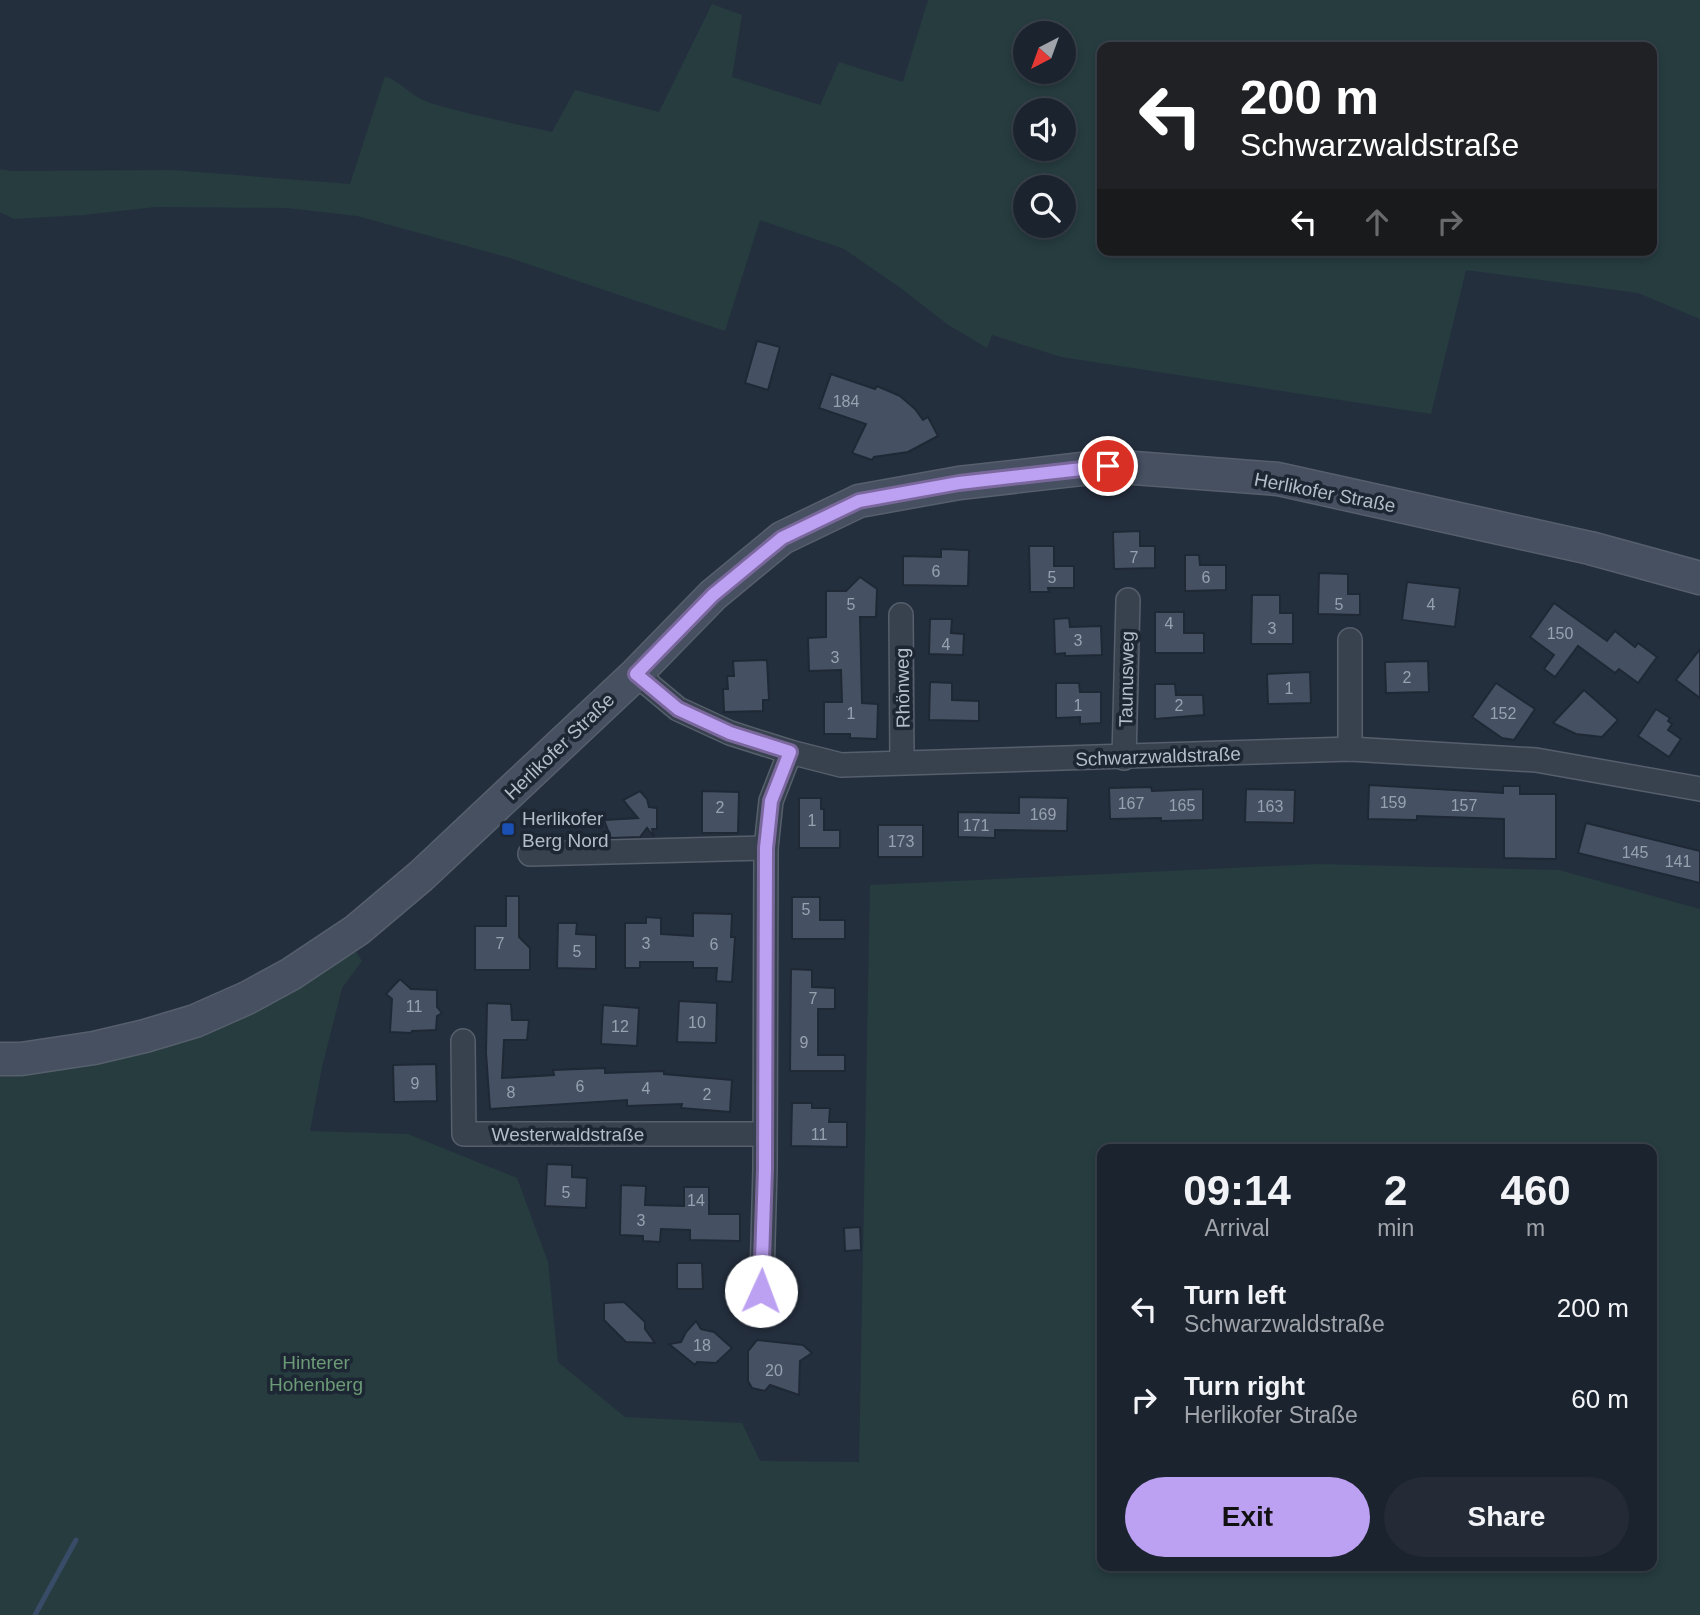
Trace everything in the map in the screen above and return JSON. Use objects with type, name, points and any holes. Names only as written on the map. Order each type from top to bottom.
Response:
[{"type":"main road","name":"Herlikofer Straße","points":[[0,1059],[21,1059],[94,1048],[145,1036],[195,1021],[247,998],[291,974],[357,930],[421,876],[636,674],[713,595],[782,538],[859,501],[959,483],[1108,466],[1279,479],[1590,548],[1700,578]]},
{"type":"street","name":"Taunusweg","points":[[1124,758],[1128,600]]},
{"type":"street","name":"Rhönweg","points":[[901,615],[902,762]]},
{"type":"street","points":[[1350,640],[1350,749]]},
{"type":"street","name":"Schwarzwaldstraße","points":[[636,674],[678,709],[730,733],[841,765],[1350,749],[1536,760],[1700,789]]},
{"type":"street","points":[[761,1315],[765,1169],[766,848],[771,801],[790,752]]},
{"type":"street","points":[[530,854],[766,848]]},
{"type":"street","name":"Westerwaldstraße","points":[[463,1041],[464,1134],[764,1134]]},
{"type":"green space","points":[[928,0],[1700,0],[1700,319],[1638,293],[1466,270],[1431,414],[1061,357],[992,335],[987,348],[947,324],[844,249],[760,220],[725,331],[510,258],[357,216],[287,208],[156,207],[14,219],[0,212],[0,169],[172,170],[350,184],[385,76],[430,103],[552,132],[575,90],[659,112],[712,4],[742,15],[732,77],[820,105],[839,62],[903,82]]},
{"type":"green space","name":"Hinterer Hohenberg","points":[[1317,864],[1559,870],[1700,909],[1700,1615],[0,1615],[0,1070],[94,1061],[353,947],[362,961],[342,988],[322,1067],[310,1131],[408,1134],[517,1178],[548,1262],[558,1362],[625,1417],[742,1423],[760,1461],[859,1462],[870,885]]},
{"type":"building","points":[[757,341],[780,347],[768,390],[745,383]]},
{"type":"building","points":[[831,374],[875,389],[877,386],[900,396],[923,420],[928,417],[938,436],[908,452],[874,457],[872,460],[852,453],[866,424],[819,408]]},
{"type":"building","points":[[1140,531],[1140,546],[1155,546],[1155,568],[1114,569],[1113,532]]},
{"type":"building","points":[[1029,546],[1054,546],[1054,566],[1074,566],[1074,588],[1048,588],[1049,592],[1030,592]]},
{"type":"building","points":[[941,549],[969,550],[968,586],[903,585],[903,556],[941,557]]},
{"type":"building","points":[[1185,555],[1199,555],[1200,565],[1226,565],[1226,590],[1185,591]]},
{"type":"building","points":[[1319,573],[1348,574],[1348,594],[1360,594],[1360,615],[1318,614]]},
{"type":"building","points":[[860,577],[877,589],[876,617],[860,617],[862,703],[878,704],[877,739],[850,738],[850,734],[824,734],[824,702],[842,702],[841,670],[809,671],[808,638],[826,637],[826,591],[846,591]]},
{"type":"building","points":[[1407,582],[1460,588],[1455,627],[1402,620]]},
{"type":"building","points":[[1252,595],[1280,595],[1280,613],[1293,613],[1293,644],[1251,644]]},
{"type":"building","points":[[1554,603],[1607,641],[1615,631],[1635,647],[1638,643],[1657,657],[1638,683],[1619,669],[1615,673],[1578,646],[1555,677],[1544,669],[1554,655],[1530,637]]},
{"type":"building","points":[[1155,612],[1184,612],[1184,633],[1204,633],[1204,653],[1155,653]]},
{"type":"building","points":[[1069,618],[1070,627],[1101,626],[1102,655],[1055,654],[1054,619]]},
{"type":"building","points":[[930,619],[952,619],[951,633],[964,634],[963,655],[929,654]]},
{"type":"building","points":[[1700,649],[1700,698],[1676,680]]},
{"type":"building","points":[[767,660],[769,700],[763,700],[763,711],[724,712],[723,689],[728,689],[727,676],[734,676],[733,661]]},
{"type":"building","points":[[1428,661],[1429,692],[1386,693],[1385,662]]},
{"type":"building","points":[[1310,672],[1311,703],[1268,704],[1267,674]]},
{"type":"building","points":[[930,682],[952,683],[952,700],[979,701],[979,721],[929,720]]},
{"type":"building","points":[[1056,683],[1079,683],[1080,692],[1101,692],[1101,723],[1080,724],[1080,717],[1056,718]]},
{"type":"building","points":[[1496,683],[1535,709],[1514,740],[1502,738],[1472,717]]},
{"type":"building","points":[[1155,684],[1175,684],[1176,695],[1203,695],[1204,715],[1155,719]]},
{"type":"building","points":[[1584,690],[1618,720],[1602,737],[1576,734],[1553,723]]},
{"type":"building","points":[[1656,709],[1670,718],[1668,721],[1672,724],[1668,730],[1681,739],[1669,757],[1638,736]]},
{"type":"building","points":[[1369,785],[1503,793],[1503,786],[1520,786],[1520,794],[1556,794],[1556,859],[1504,858],[1504,819],[1417,816],[1417,820],[1368,819]]},
{"type":"building","points":[[1151,787],[1152,791],[1203,789],[1203,820],[1110,819],[1109,788]]},
{"type":"building","points":[[1246,789],[1295,790],[1294,823],[1245,822]]},
{"type":"building","points":[[640,791],[647,799],[649,807],[657,808],[657,829],[652,829],[654,837],[647,828],[640,837],[611,838],[604,820],[638,818],[623,800]]},
{"type":"building","points":[[702,791],[739,792],[738,833],[702,833]]},
{"type":"building","points":[[1019,797],[1068,798],[1067,831],[995,830],[995,838],[958,837],[958,812],[1019,813]]},
{"type":"building","points":[[799,798],[821,798],[824,830],[840,830],[840,848],[799,848]]},
{"type":"building","points":[[1586,823],[1700,851],[1700,883],[1578,853]]},
{"type":"building","points":[[878,825],[923,825],[923,857],[878,857]]},
{"type":"building","points":[[506,896],[519,896],[519,937],[530,948],[530,970],[475,970],[475,926],[506,926]]},
{"type":"building","points":[[792,897],[820,897],[820,920],[845,920],[845,939],[792,939]]},
{"type":"building","points":[[693,913],[732,914],[731,937],[735,937],[732,982],[716,981],[717,968],[693,968],[693,962],[640,962],[640,968],[625,968],[625,923],[646,923],[646,917],[661,918],[661,934],[693,936]]},
{"type":"building","points":[[558,923],[577,923],[576,934],[596,935],[596,969],[557,968]]},
{"type":"building","points":[[791,969],[812,970],[812,987],[835,988],[835,1009],[818,1009],[818,1055],[845,1055],[845,1071],[790,1071]]},
{"type":"building","points":[[400,979],[411,989],[437,990],[437,1007],[442,1013],[437,1016],[436,1030],[390,1032],[392,999],[386,994]]},
{"type":"building","points":[[679,1001],[717,1003],[716,1043],[677,1042]]},
{"type":"building","points":[[487,1003],[511,1004],[512,1020],[529,1020],[527,1040],[504,1040],[502,1078],[554,1075],[553,1070],[605,1068],[605,1073],[664,1071],[664,1074],[732,1080],[730,1112],[681,1108],[682,1104],[627,1106],[627,1100],[490,1109],[486,1053]]},
{"type":"building","points":[[603,1005],[639,1008],[637,1046],[601,1044]]},
{"type":"building","points":[[436,1064],[437,1101],[394,1102],[393,1065]]},
{"type":"building","points":[[792,1103],[812,1103],[812,1108],[830,1108],[829,1122],[847,1122],[847,1147],[791,1146]]},
{"type":"building","points":[[547,1164],[572,1165],[572,1177],[587,1178],[586,1208],[545,1206]]},
{"type":"building","points":[[621,1185],[646,1186],[645,1205],[684,1206],[684,1187],[709,1187],[709,1214],[740,1214],[740,1241],[690,1240],[690,1230],[661,1229],[660,1242],[643,1241],[643,1236],[620,1235]]},
{"type":"building","points":[[860,1227],[861,1250],[845,1251],[844,1228]]},
{"type":"building","points":[[677,1263],[702,1263],[703,1289],[677,1289]]},
{"type":"building","points":[[624,1302],[645,1322],[645,1329],[655,1343],[626,1342],[604,1320],[604,1303]]},
{"type":"building","points":[[696,1321],[701,1329],[714,1332],[732,1348],[716,1363],[697,1362],[695,1365],[669,1344],[681,1342]]},
{"type":"building","points":[[757,1340],[803,1345],[812,1353],[800,1361],[799,1395],[770,1385],[765,1391],[752,1388],[748,1381],[748,1351]]},
{"type":"waterway","points":[[35,1615],[76,1540]]},
{"type":"place","name":"Herlikofer Berg Nord","points":[[508,829]]},
{"type":"route","points":[[761,1291],[765,1169],[766,848],[771,801],[790,752],[730,733],[678,709],[636,674],[713,595],[782,538],[859,501],[959,483],[1108,466]]}]
